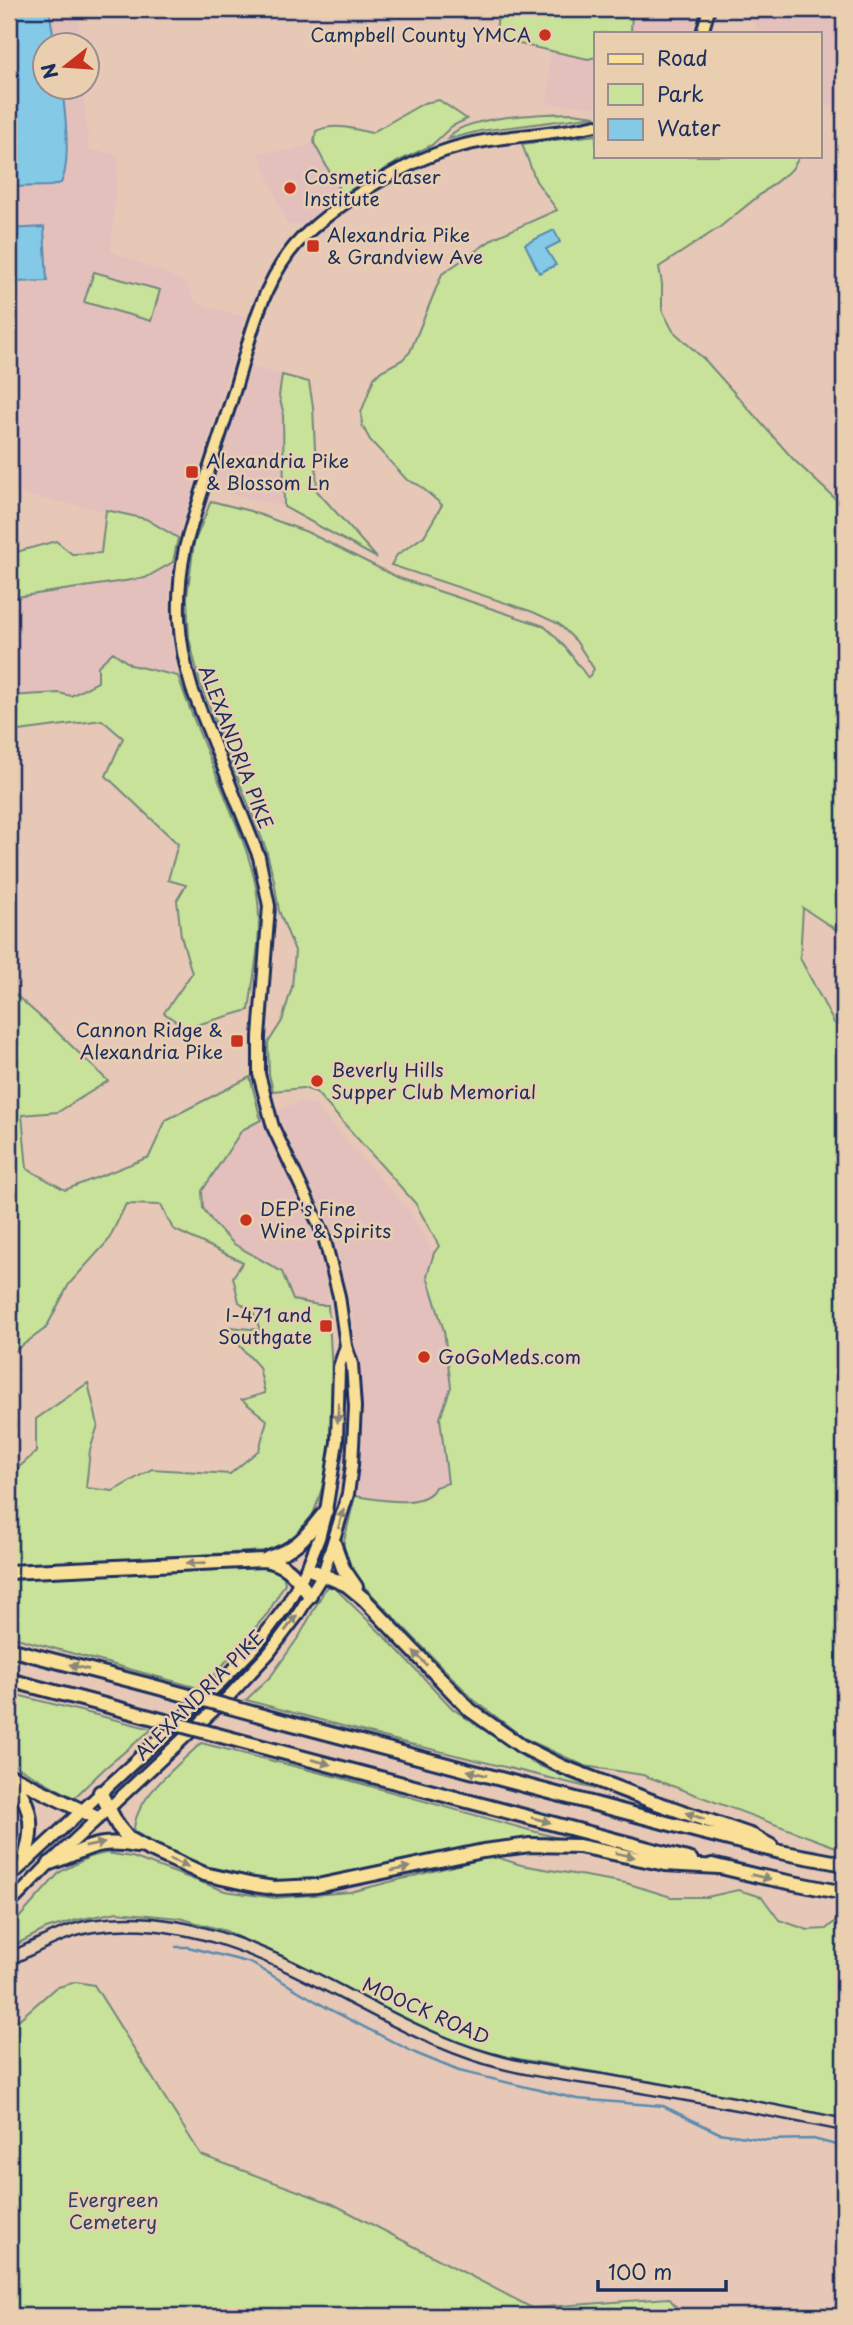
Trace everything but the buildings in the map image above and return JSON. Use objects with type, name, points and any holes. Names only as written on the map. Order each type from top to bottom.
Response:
[{"type":"highway","points":[[264,1560],[298,1545],[326,1511]]},
{"type":"highway","points":[[334,1543],[343,1568],[364,1599]]},
{"type":"highway","points":[[9,1572],[264,1560],[279,1562],[310,1595]]},
{"type":"highway","points":[[307,1568],[347,1585],[364,1599],[470,1710],[521,1746],[590,1779],[754,1836],[780,1852]]},
{"type":"highway","points":[[9,1649],[780,1852],[844,1864]]},
{"type":"highway","points":[[9,1680],[719,1867],[844,1893]]},
{"type":"highway","points":[[9,1777],[97,1818]]},
{"type":"highway","points":[[9,1777],[25,1800],[30,1817],[25,1861]]},
{"type":"highway","points":[[100,1792],[123,1832],[144,1847],[204,1874],[274,1888],[317,1886],[483,1851],[530,1845],[579,1846],[665,1864],[719,1867]]},
{"type":"highway","points":[[50,1863],[102,1843],[144,1847]]},
{"type":"main road","points":[[702,32],[709,9]]},
{"type":"main road","name":"ALEXANDRIA PIKE","points":[[9,1905],[238,1686],[276,1643],[323,1574],[348,1494],[354,1438],[352,1364],[346,1346],[339,1296],[323,1233],[273,1127],[259,1074],[259,1037],[269,906],[266,884],[259,857],[206,726],[184,663],[178,620],[178,588],[185,548],[261,304],[290,252],[315,225],[377,184],[443,151],[482,141],[594,125]]},
{"type":"main road","name":"ALEXANDRIA PIKE","points":[[9,1878],[241,1662],[279,1616],[307,1568],[326,1511],[337,1442],[339,1367],[346,1346]]},
{"type":"main road","name":"MOOCK ROAD","points":[[9,1959],[46,1941],[91,1926],[145,1924],[204,1934],[256,1950],[404,2023],[490,2059],[844,2124]]},
{"type":"shaded area","points":[[9,9],[78,9],[80,32],[32,32],[32,102],[84,102],[89,149],[119,155],[111,251],[186,282],[196,303],[246,317],[178,538],[146,519],[9,490]]},
{"type":"shaded area","points":[[632,9],[698,9],[691,32],[631,32]]},
{"type":"shaded area","points":[[742,9],[844,9],[844,96],[830,108],[822,99],[822,32],[760,32]]},
{"type":"shaded area","points":[[550,51],[588,59],[594,58],[594,107],[547,104]]},
{"type":"shaded area","points":[[314,143],[342,195],[304,224],[287,225],[258,152],[291,150]]},
{"type":"shaded area","points":[[249,366],[282,375],[279,396],[283,411],[284,507],[222,492],[214,484]]},
{"type":"shaded area","points":[[173,562],[169,597],[170,631],[178,676],[131,665],[71,696],[59,693],[9,696],[9,598],[145,578]]},
{"type":"shaded area","points":[[301,1102],[315,1106],[409,1210],[434,1253],[427,1276],[444,1331],[451,1388],[440,1418],[448,1483],[422,1500],[391,1501],[355,1496],[364,1417],[352,1313],[337,1248],[324,1212],[289,1142],[278,1112],[284,1106]]},
{"type":"shaded area","points":[[261,1120],[316,1240],[328,1287],[328,1305],[293,1300],[256,1258],[234,1244],[215,1225],[203,1208],[202,1191],[242,1130]]},
{"type":"shaded area","points":[[9,1791],[21,1808],[24,1826],[23,1841],[9,1862]]},
{"type":"green space","name":"Campbell County YMCA","points":[[499,9],[632,9],[631,32],[594,32],[594,58],[588,59],[495,37]]},
{"type":"green space","points":[[439,100],[467,119],[452,126],[432,145],[342,195],[314,143],[316,131],[336,127],[371,133],[424,103]]},
{"type":"green space","points":[[572,113],[594,116],[480,131],[448,139],[456,131],[469,125],[525,115]]},
{"type":"green space","points":[[594,135],[594,158],[799,158],[792,169],[720,227],[659,267],[662,310],[673,331],[706,361],[794,460],[844,507],[844,935],[803,908],[800,958],[834,1023],[844,1034],[844,1848],[643,1775],[585,1766],[524,1738],[474,1700],[351,1573],[343,1555],[355,1496],[387,1501],[411,1501],[421,1499],[435,1487],[448,1483],[440,1418],[451,1387],[444,1331],[427,1276],[439,1246],[416,1204],[316,1092],[303,1088],[273,1091],[269,1074],[268,1043],[282,1021],[292,987],[295,951],[279,911],[266,849],[200,683],[189,638],[187,596],[194,543],[211,501],[250,511],[307,532],[399,578],[544,626],[563,644],[588,678],[594,669],[576,641],[559,624],[533,612],[391,565],[397,555],[424,536],[442,505],[419,485],[407,480],[370,440],[362,425],[361,413],[374,378],[410,352],[442,274],[496,237],[557,210],[536,181],[522,144]]},
{"type":"green space","points":[[94,272],[160,290],[151,321],[84,302]]},
{"type":"green space","points":[[282,375],[309,382],[313,407],[317,491],[377,558],[284,507],[283,411],[279,396]]},
{"type":"green space","points":[[106,510],[146,519],[178,538],[173,562],[145,578],[9,598],[9,554],[56,541],[72,554],[101,553]]},
{"type":"green space","points":[[113,652],[131,665],[178,676],[240,835],[255,881],[259,907],[258,937],[249,1010],[186,1028],[164,1013],[192,973],[181,936],[177,900],[186,885],[168,880],[178,844],[106,776],[123,738],[102,720],[19,731],[9,736],[9,696],[59,693],[71,696],[98,682],[98,666]]},
{"type":"green space","points":[[9,989],[108,1081],[58,1112],[22,1115],[27,1169],[65,1190],[149,1157],[166,1120],[250,1077],[261,1120],[242,1130],[202,1191],[203,1208],[234,1244],[282,1272],[293,1300],[328,1305],[332,1408],[328,1459],[323,1484],[310,1520],[299,1537],[287,1545],[265,1551],[9,1566],[9,1476],[36,1452],[36,1419],[88,1383],[98,1425],[90,1450],[86,1488],[113,1491],[152,1469],[230,1474],[259,1450],[267,1420],[242,1400],[265,1393],[259,1367],[232,1337],[230,1327],[260,1330],[253,1312],[239,1302],[233,1277],[243,1262],[173,1229],[161,1205],[126,1204],[108,1241],[69,1284],[46,1328],[9,1355]]},
{"type":"green space","points":[[238,1565],[272,1567],[283,1573],[285,1583],[268,1613],[202,1689],[9,1636],[9,1577]]},
{"type":"green space","points":[[329,1586],[336,1589],[387,1639],[453,1709],[533,1763],[595,1789],[402,1742],[246,1700],[271,1676],[300,1635]]},
{"type":"green space","points":[[9,1693],[152,1729],[74,1798],[9,1762]]},
{"type":"green space","points":[[201,1743],[341,1778],[565,1840],[519,1839],[320,1880],[276,1882],[219,1872],[155,1844],[134,1831],[141,1806],[149,1794]]},
{"type":"green space","points":[[106,1853],[132,1857],[225,1891],[275,1898],[350,1892],[493,1856],[521,1865],[626,1883],[671,1897],[707,1897],[738,1890],[762,1897],[779,1920],[808,1930],[826,1929],[844,1914],[844,2120],[659,2083],[507,2057],[447,2040],[226,1931],[179,1918],[117,1912],[46,1929],[9,1948],[9,1929],[60,1872],[89,1857]]},
{"type":"green space","name":"Evergreen Cemetery","points":[[76,1982],[94,1985],[201,2155],[333,2204],[532,2308],[669,2298],[684,2316],[9,2316],[9,2018],[16,2022],[55,1988]]},
{"type":"water","points":[[9,9],[49,9],[53,32],[32,32],[32,102],[64,102],[64,174],[61,183],[51,186],[9,187]]},
{"type":"water","points":[[44,227],[47,281],[12,282],[9,229]]},
{"type":"water","points":[[554,230],[560,242],[546,249],[556,265],[539,273],[525,244]]},
{"type":"waterway","points":[[176,1947],[188,1947],[251,1963],[329,2009],[415,2053],[459,2071],[577,2099],[663,2106],[719,2133],[766,2140],[813,2139],[844,2147]]},
{"type":"place","name":"Campbell County YMCA","points":[[545,35]]},
{"type":"place","name":"Cosmetic Laser Institute","points":[[290,188]]},
{"type":"place","name":"Alexandria Pike & Grandview Ave","points":[[313,246]]},
{"type":"place","name":"Alexandria Pike & Blossom Ln","points":[[192,472]]},
{"type":"place","name":"Cannon Ridge & Alexandria Pike","points":[[237,1041]]},
{"type":"place","name":"Beverly Hills Supper Club Memorial","points":[[317,1081]]},
{"type":"place","name":"DEP's Fine Wine & Spirits","points":[[246,1220]]},
{"type":"place","name":"I-471 and Southgate","points":[[326,1326]]},
{"type":"place","name":"GoGoMeds.com","points":[[424,1357]]}]
